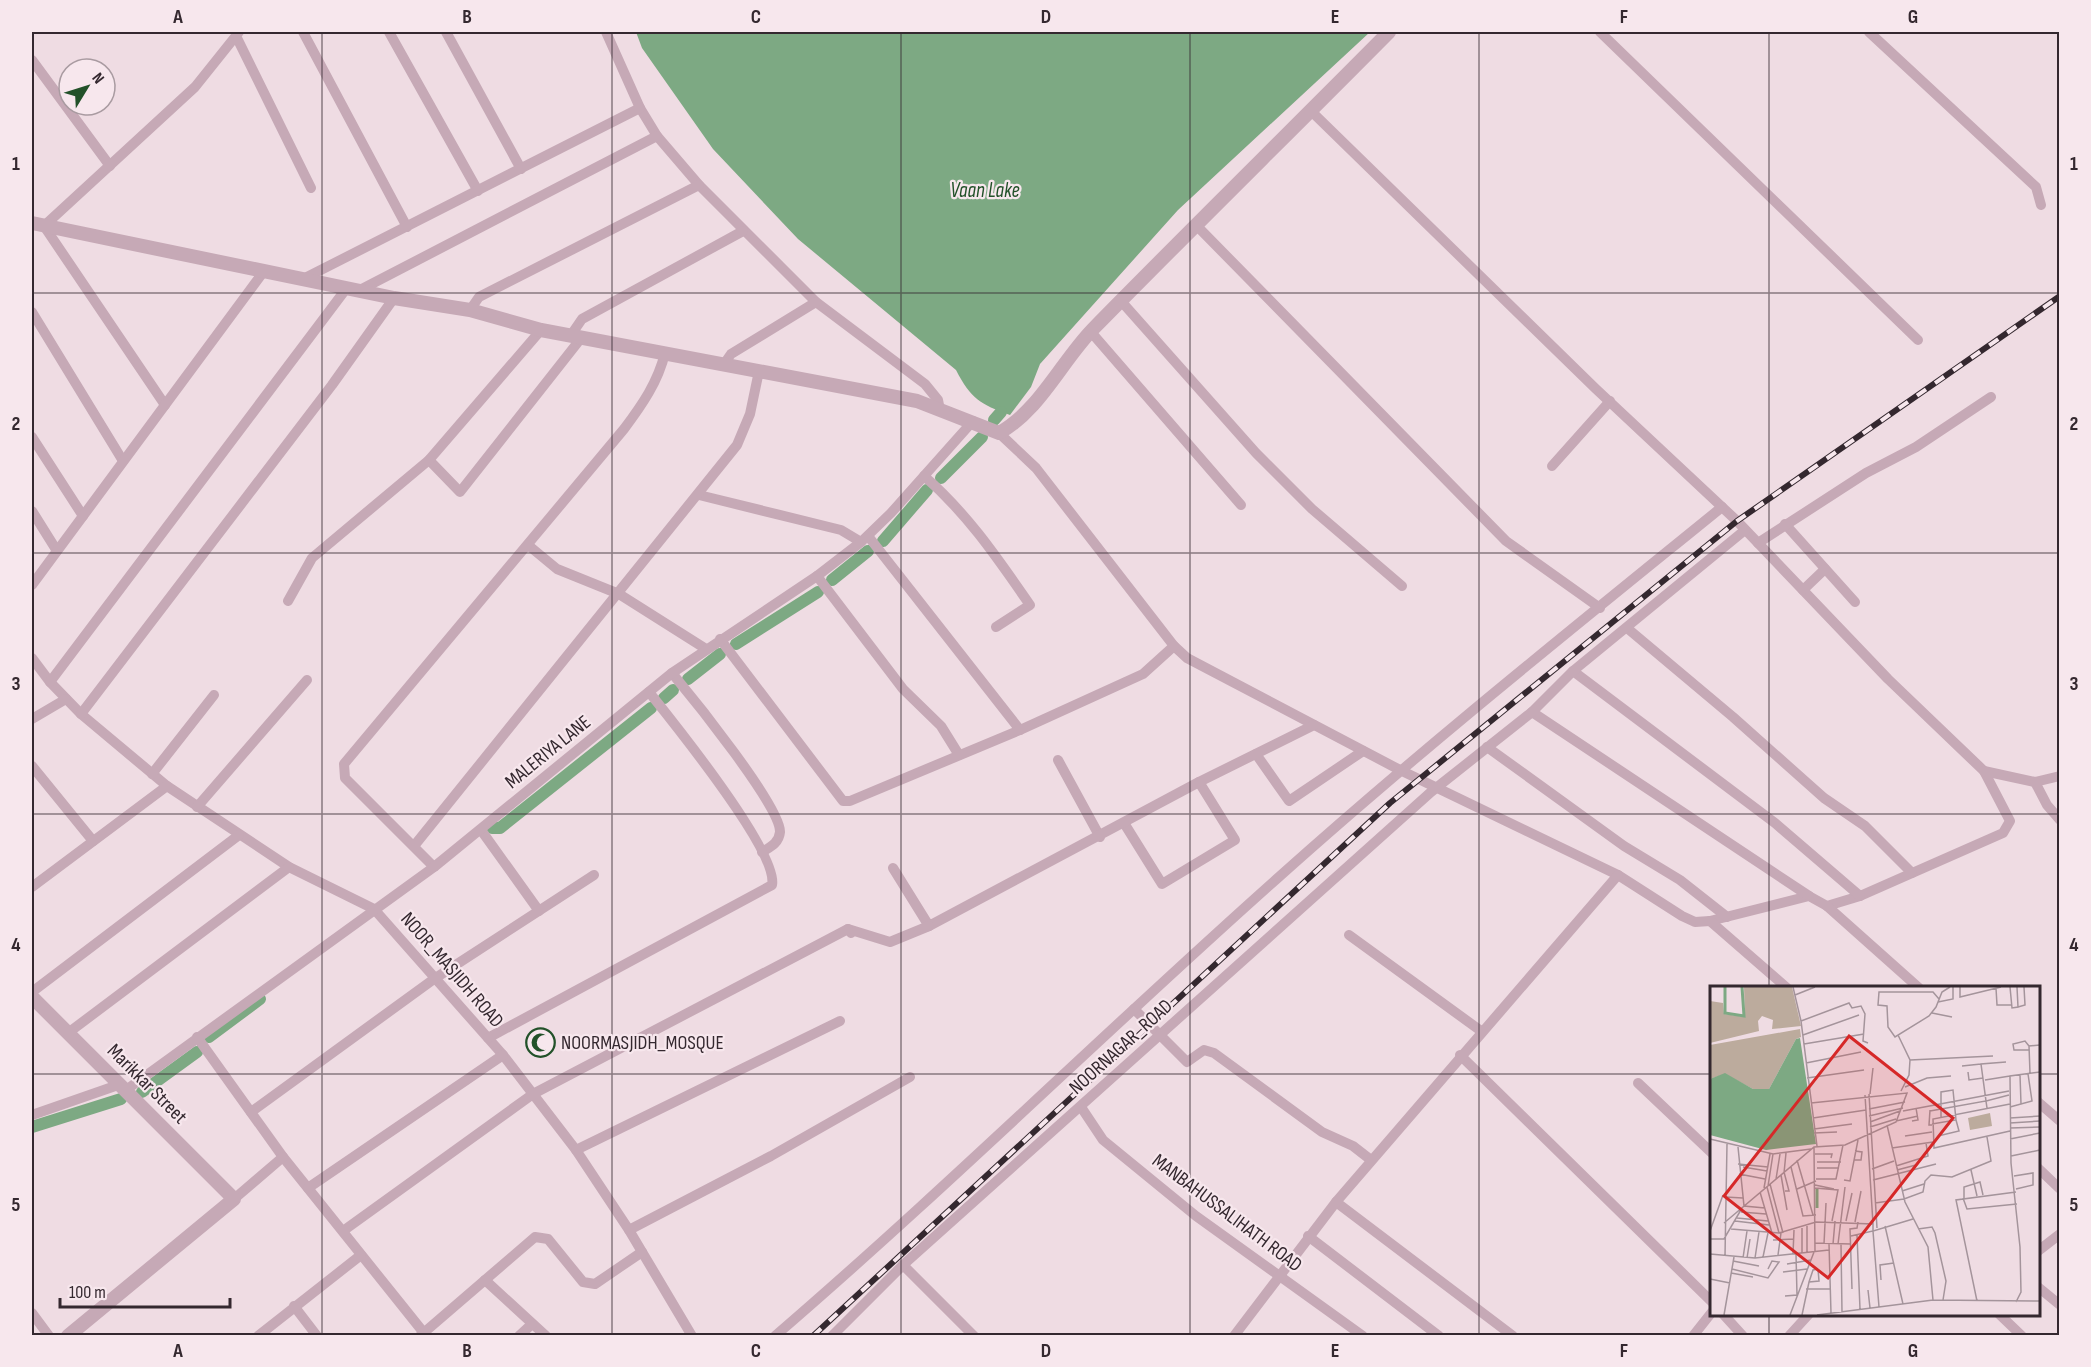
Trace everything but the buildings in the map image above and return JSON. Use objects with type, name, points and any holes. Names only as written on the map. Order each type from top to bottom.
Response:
[{"type":"street","points":[[303,32],[407,227]]},
{"type":"street","points":[[389,32],[478,191]]},
{"type":"street","points":[[446,32],[521,169]]},
{"type":"street","points":[[606,32],[640,108],[657,136],[699,185],[816,302],[925,384],[938,400],[940,410]]},
{"type":"street","points":[[999,433],[1011,426],[1035,402],[1091,332],[1121,301],[1389,32]]},
{"type":"street","points":[[1600,32],[1918,340]]},
{"type":"street","points":[[1869,32],[2036,187],[2041,205]]},
{"type":"street","points":[[38,225],[110,166],[195,87],[238,34],[312,188]]},
{"type":"street","points":[[32,60],[110,166]]},
{"type":"street","points":[[303,279],[640,108]]},
{"type":"street","points":[[1311,111],[1722,507],[1888,679],[1984,771],[2010,821],[2003,833],[1860,896],[1827,906]]},
{"type":"street","points":[[50,682],[352,290],[657,136]]},
{"type":"street","points":[[470,310],[479,297],[699,185]]},
{"type":"street","points":[[38,225],[352,290],[470,310],[542,330],[917,401],[973,421],[999,433],[1036,468],[1174,646],[1186,658],[1400,770],[1618,875],[1695,922],[1728,917],[1809,896]]},
{"type":"street","points":[[38,225],[165,405]]},
{"type":"street","points":[[1196,225],[1506,541],[1600,608]]},
{"type":"street","points":[[429,460],[460,492],[576,336],[582,319],[743,231]]},
{"type":"street","points":[[32,585],[264,271]]},
{"type":"street","points":[[81,714],[332,385],[394,298]]},
{"type":"street","points":[[1121,301],[1256,453],[1312,509],[1402,586]]},
{"type":"street","points":[[724,364],[731,354],[816,302]]},
{"type":"street","points":[[32,312],[123,461]]},
{"type":"street","points":[[288,601],[312,558],[429,460],[542,330]]},
{"type":"street","points":[[1091,332],[1241,505]]},
{"type":"street","points":[[434,867],[345,778],[344,764],[642,406],[660,372],[665,353]]},
{"type":"street","points":[[414,846],[737,445],[750,414],[759,371]]},
{"type":"street","points":[[1758,543],[1866,473],[1916,447],[1991,397]]},
{"type":"street","points":[[1552,466],[1610,401]]},
{"type":"street","name":"MALERIYA LANE","points":[[33,1113],[124,1087],[434,867],[672,673],[817,576],[864,539],[973,421]]},
{"type":"street","points":[[32,437],[83,516]]},
{"type":"street","points":[[924,476],[947,496],[989,546],[1030,605],[996,627]]},
{"type":"street","points":[[699,495],[841,530],[864,539],[1020,730]]},
{"type":"street","points":[[775,1335],[881,1244],[1134,1009],[1400,770],[1722,507]]},
{"type":"street","points":[[32,511],[57,551]]},
{"type":"street","points":[[1785,524],[1855,602]]},
{"type":"street","name":"NOORNAGAR_ROAD","points":[[832,1335],[903,1265],[1436,787],[1532,712],[1573,671],[1745,530]]},
{"type":"street","points":[[528,545],[557,569],[619,594],[706,649]]},
{"type":"street","points":[[1803,590],[1825,569]]},
{"type":"street","points":[[817,576],[903,689],[941,726],[959,756]]},
{"type":"street","points":[[1627,628],[1733,717],[1824,798],[1865,826],[1911,873]]},
{"type":"street","points":[[720,639],[843,801],[850,801],[959,756],[1143,674],[1174,646]]},
{"type":"street","points":[[32,658],[50,682],[81,714],[167,786],[289,867],[374,909]]},
{"type":"street","points":[[1573,671],[1774,824],[1860,896]]},
{"type":"street","points":[[672,673],[722,735],[758,787],[776,822],[780,832],[776,843],[762,852]]},
{"type":"street","points":[[197,807],[308,680]]},
{"type":"street","points":[[488,1038],[772,885],[774,878],[762,852],[707,765],[649,692]]},
{"type":"street","points":[[152,774],[214,695]]},
{"type":"street","points":[[32,719],[66,699]]},
{"type":"street","points":[[1532,712],[1827,906],[1917,986]]},
{"type":"street","points":[[343,1231],[533,1094],[849,931],[890,942],[929,926],[1100,837],[1199,782],[1314,725]]},
{"type":"street","points":[[1487,747],[1624,846],[1680,880],[1728,917]]},
{"type":"street","points":[[1256,754],[1289,801],[1363,751]]},
{"type":"street","points":[[1058,760],[1100,837]]},
{"type":"street","points":[[32,766],[93,841]]},
{"type":"street","points":[[1984,771],[2035,782],[2060,776]]},
{"type":"street","points":[[1124,823],[1162,884],[1235,840],[1199,782]]},
{"type":"street","points":[[2035,782],[2047,805],[2060,820]]},
{"type":"street","points":[[32,885],[167,786]]},
{"type":"street","points":[[482,830],[539,911]]},
{"type":"street","points":[[32,992],[239,835]]},
{"type":"street","points":[[68,1033],[289,867]]},
{"type":"street","points":[[893,868],[929,926]]},
{"type":"street","points":[[251,1112],[434,979],[594,875]]},
{"type":"street","points":[[1234,1335],[1282,1276],[1308,1236],[1371,1160],[1618,875]]},
{"type":"street","name":"NOOR_MASJIDH ROAD","points":[[374,909],[503,1055],[576,1149],[629,1230],[692,1335]]},
{"type":"street","points":[[1710,921],[1786,986]]},
{"type":"street","points":[[1349,935],[1481,1031]]},
{"type":"street","name":"Marikkar Street","points":[[32,997],[234,1199]]},
{"type":"street","points":[[1134,1009],[1187,1062],[1204,1050],[1214,1053],[1322,1132],[1353,1146],[1371,1160]]},
{"type":"street","points":[[576,1149],[840,1022]]},
{"type":"street","points":[[197,1037],[284,1157],[422,1334],[539,1236],[548,1239],[560,1250],[583,1282],[589,1285],[595,1284],[642,1252]]},
{"type":"street","points":[[308,1188],[503,1055]]},
{"type":"street","points":[[1460,1055],[1710,1300]]},
{"type":"street","points":[[629,1230],[771,1156],[910,1077]]},
{"type":"street","points":[[1638,1083],[1710,1151]]},
{"type":"street","name":"MANBAHUSSALIHATH ROAD","points":[[1081,1107],[1103,1140],[1196,1216],[1363,1335]]},
{"type":"street","points":[[2040,1107],[2060,1121]]},
{"type":"street","points":[[68,1335],[284,1157]]},
{"type":"street","points":[[2040,1170],[2060,1189]]},
{"type":"street","points":[[1336,1202],[1513,1335]]},
{"type":"street","points":[[2040,1249],[2060,1234]]},
{"type":"street","points":[[1308,1236],[1439,1335]]},
{"type":"street","points":[[258,1335],[361,1255]]},
{"type":"street","points":[[903,1265],[974,1335]]},
{"type":"street","points":[[485,1280],[546,1335]]},
{"type":"street","points":[[2040,1289],[2060,1305]]},
{"type":"street","points":[[294,1306],[316,1335]]},
{"type":"street","points":[[32,1313],[50,1335]]},
{"type":"street","points":[[1693,1335],[1710,1314]]},
{"type":"street","points":[[1725,1316],[1743,1335]]},
{"type":"street","points":[[1789,1335],[1807,1316]]},
{"type":"street","points":[[2001,1316],[2022,1335]]},
{"type":"street","points":[[519,1335],[532,1324]]},
{"type":"water","name":"Vaan Lake","points":[[636,32],[1370,32],[1178,210],[1040,364],[1031,387],[1010,415],[977,399],[956,370],[798,239],[713,149],[642,48]]},
{"type":"waterway","points":[[994,420],[1001,412]]},
{"type":"waterway","points":[[941,478],[982,437]]},
{"type":"waterway","points":[[883,541],[927,490]]},
{"type":"waterway","points":[[832,580],[868,551]]},
{"type":"waterway","points":[[736,644],[818,592]]},
{"type":"waterway","points":[[688,679],[720,654]]},
{"type":"waterway","points":[[664,698],[673,690]]},
{"type":"waterway","points":[[492,828],[500,828],[651,708]]},
{"type":"waterway","points":[[209,1037],[260,999]]},
{"type":"waterway","points":[[142,1092],[197,1052]]},
{"type":"waterway","points":[[32,1127],[121,1099]]},
{"type":"railway","points":[[813,1336],[1390,803],[1737,521],[2060,296]]},
{"type":"place","name":"NOORMASJIDH_MOSQUE","points":[[540,1043]]}]
